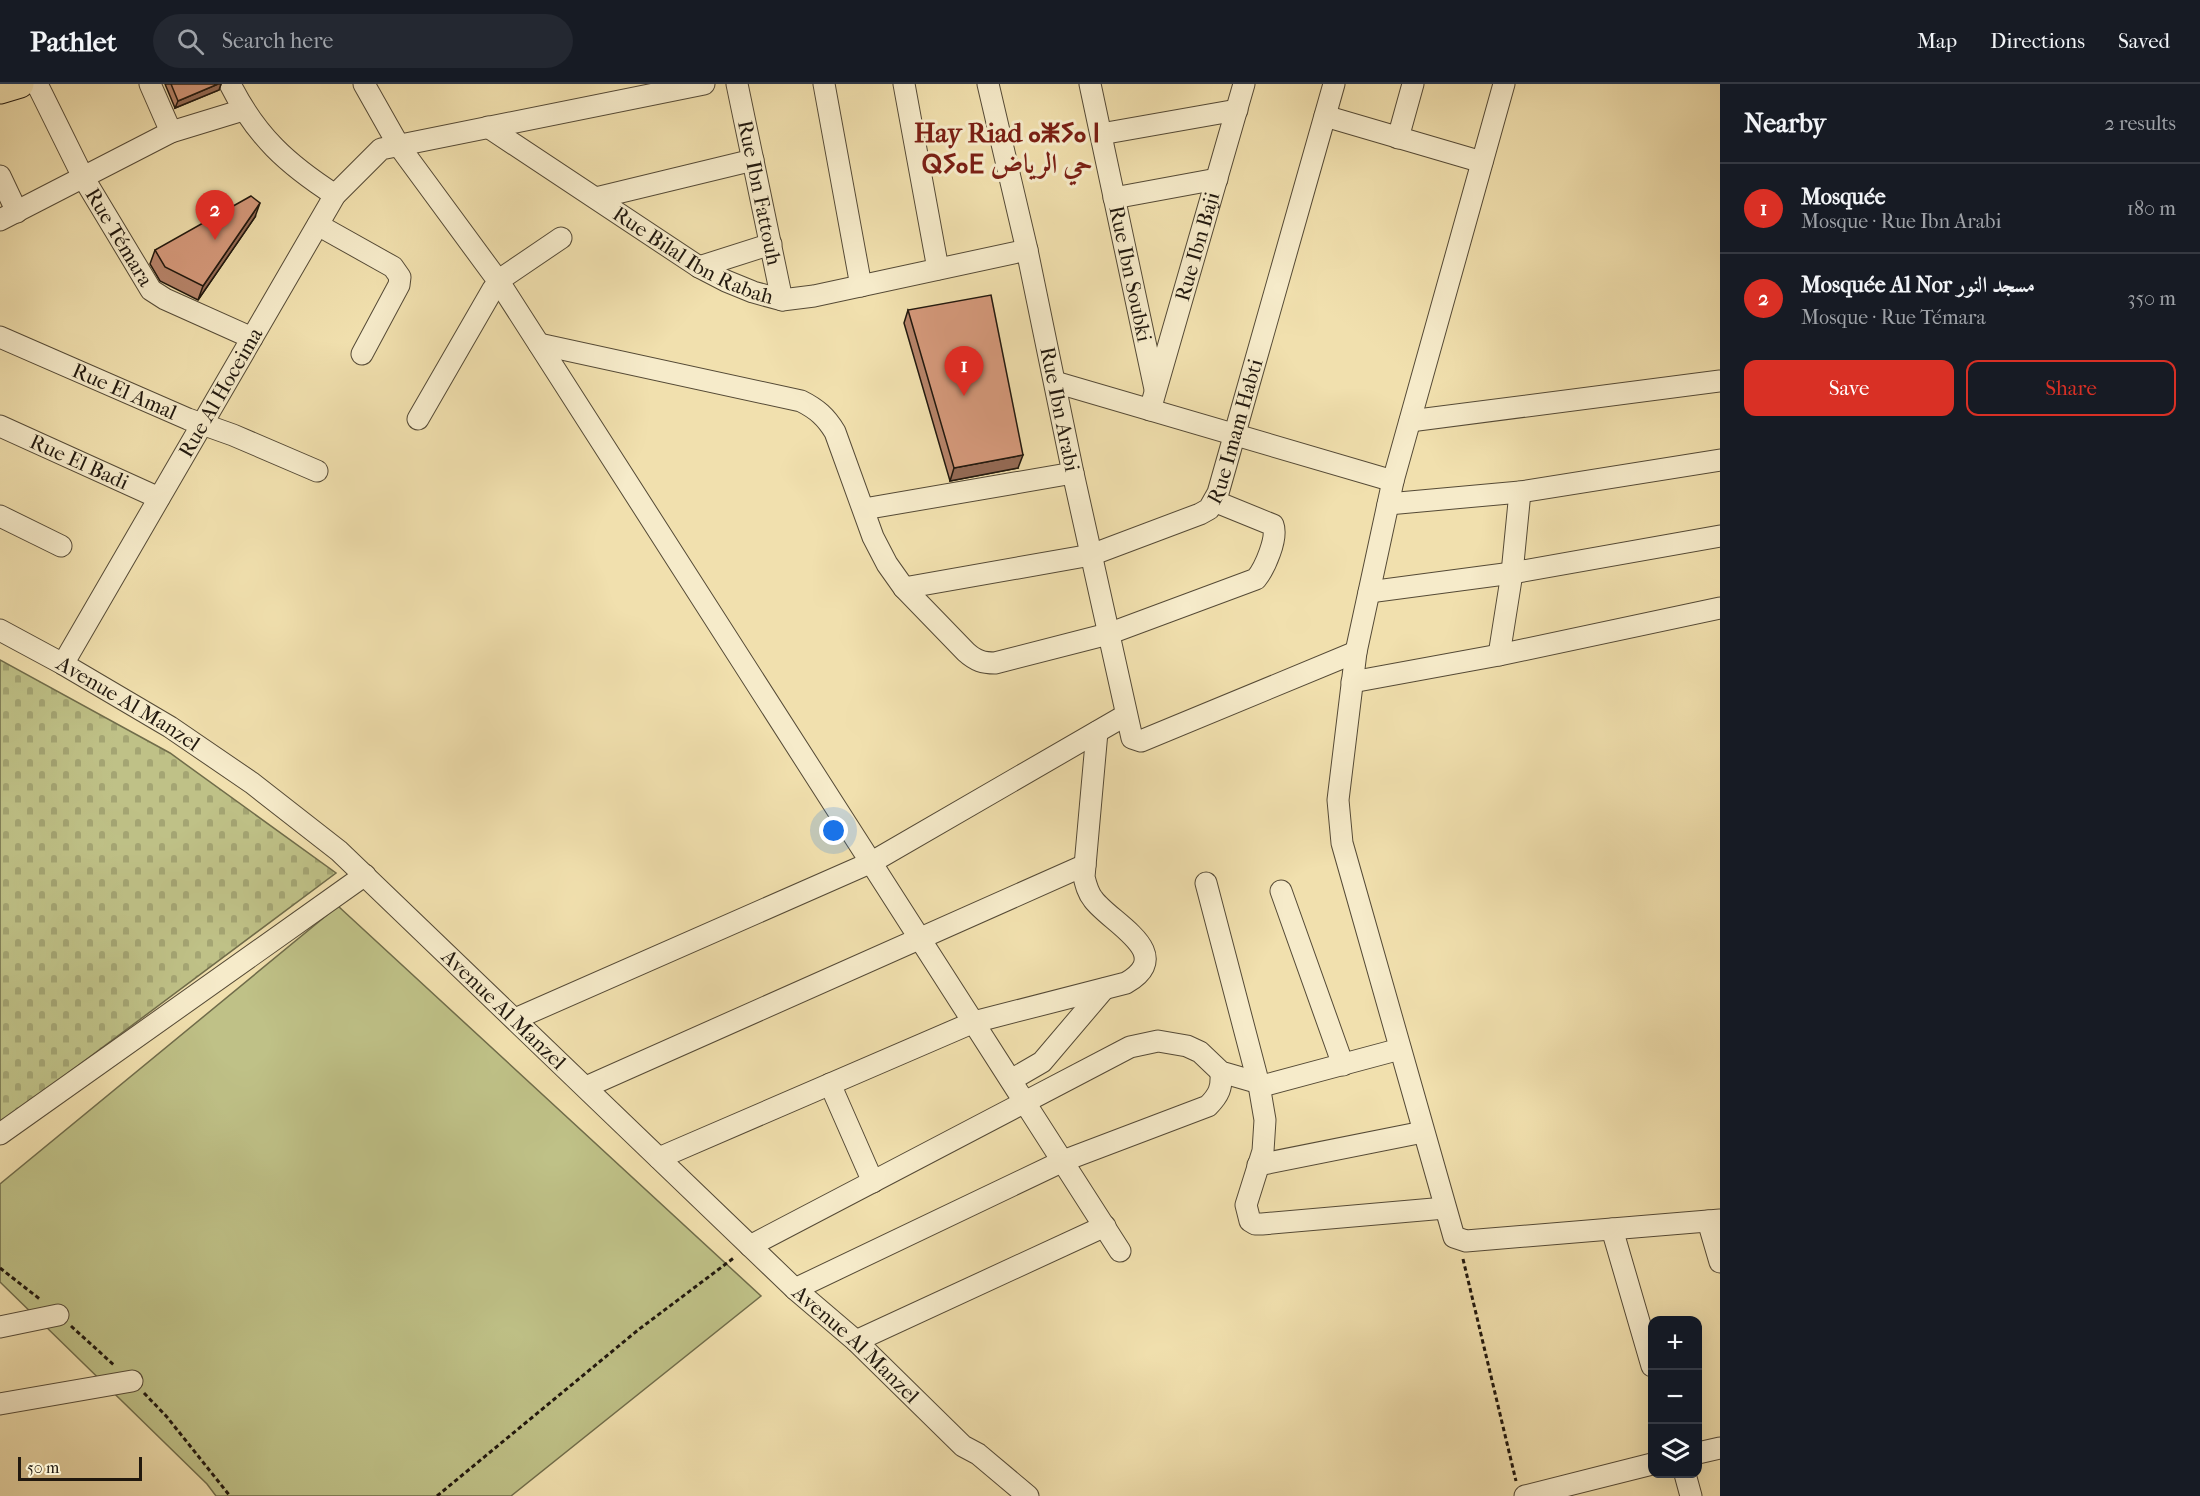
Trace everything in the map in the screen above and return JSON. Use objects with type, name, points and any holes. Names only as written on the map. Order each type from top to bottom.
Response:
[{"type":"main road","points":[[0,90],[20,84]]},
{"type":"street","name":"Rue Témara","points":[[37,84],[83,177],[151,290],[165,299],[252,338]]},
{"type":"street","points":[[150,84],[171,132]]},
{"type":"street","points":[[230,84],[243,110],[262,135],[284,158],[335,195]]},
{"type":"street","points":[[364,84],[399,146],[499,282],[1120,1251]]},
{"type":"street","name":"Rue Al Hoceima","points":[[63,664],[335,195],[381,149],[704,84]]},
{"type":"street","name":"Rue Ibn Fattouh","points":[[738,84],[782,300]]},
{"type":"street","points":[[824,84],[861,286]]},
{"type":"street","points":[[904,84],[938,269]]},
{"type":"street","name":"Rue Ibn Arabi","points":[[988,84],[1027,250],[1128,725]]},
{"type":"street","name":"Rue Ibn Soubki","points":[[1090,84],[1153,401]]},
{"type":"street","name":"Rue Ibn Baji","points":[[1153,401],[1244,84]]},
{"type":"street","name":"Rue Imam Habti","points":[[904,588],[1091,555],[1200,514],[1209,508],[1214,501],[1234,435],[1334,84]]},
{"type":"street","points":[[1398,138],[1413,84]]},
{"type":"street","points":[[1504,84],[1393,481],[1356,652],[1340,779],[1339,822],[1348,864],[1452,1233],[1459,1240],[1714,1220],[1720,1262]]},
{"type":"street","points":[[0,176],[8,216],[171,132],[243,110]]},
{"type":"street","points":[[1101,134],[1237,110]]},
{"type":"street","points":[[1325,116],[1482,162]]},
{"type":"street","name":"Rue Bilal Ibn Rabah","points":[[488,127],[699,267],[753,292],[782,300],[798,300],[1027,250]]},
{"type":"street","points":[[596,198],[753,160]]},
{"type":"street","points":[[1114,198],[1217,179]]},
{"type":"street","points":[[318,225],[393,267],[400,277],[399,285],[362,354]]},
{"type":"street","points":[[418,419],[488,297],[499,282],[561,238]]},
{"type":"street","points":[[699,267],[771,244]]},
{"type":"street","name":"Rue El Amal","points":[[0,337],[317,471]]},
{"type":"street","points":[[539,344],[786,398],[808,405],[827,419],[835,432],[873,537],[887,564],[904,588],[966,652],[975,660],[984,663],[995,663],[1108,634],[1248,584],[1256,579],[1262,572],[1275,530],[1272,525],[1214,501]]},
{"type":"street","points":[[1410,422],[1720,381]]},
{"type":"street","points":[[1055,382],[1153,401],[1234,435],[1393,481]]},
{"type":"street","name":"Rue El Badi","points":[[0,426],[159,498]]},
{"type":"street","points":[[1388,504],[1520,492],[1720,460]]},
{"type":"street","points":[[864,509],[1073,473]]},
{"type":"street","points":[[1499,656],[1512,573],[1520,492]]},
{"type":"street","points":[[0,516],[60,546]]},
{"type":"street","points":[[1370,592],[1512,573],[1720,536]]},
{"type":"street","points":[[1352,682],[1499,656],[1720,608]]},
{"type":"street","name":"Avenue Al Manzel","points":[[0,630],[170,727],[252,783],[339,851],[795,1289],[856,1341],[963,1446],[972,1462],[1002,1496]]},
{"type":"street","points":[[515,1019],[872,862],[1097,732],[1128,725],[1132,738],[1141,741],[1356,652]]},
{"type":"street","points":[[659,1158],[974,1022],[1126,983],[1137,977],[1144,966],[1144,953],[1139,941],[1094,901],[1086,884],[1085,865],[1097,732]]},
{"type":"street","points":[[586,1087],[1085,865]]},
{"type":"street","points":[[0,1134],[365,875]]},
{"type":"street","points":[[1206,884],[1259,1085],[1265,1120],[1265,1135],[1258,1165],[1245,1205],[1250,1221],[1255,1224],[1445,1208]]},
{"type":"street","points":[[1281,891],[1343,1065]]},
{"type":"street","points":[[1011,1080],[1042,1062],[1104,989]]},
{"type":"street","points":[[750,1246],[1130,1047],[1166,1041],[1187,1046],[1200,1052],[1221,1072],[1259,1085],[1271,1084],[1400,1049]]},
{"type":"street","points":[[795,1289],[1063,1161],[1208,1106],[1217,1097],[1222,1085],[1221,1072]]},
{"type":"street","points":[[831,1084],[873,1182]]},
{"type":"street","points":[[1258,1165],[1424,1132]]},
{"type":"street","points":[[856,1341],[1105,1226]]},
{"type":"street","points":[[1612,1229],[1648,1349]]},
{"type":"street","points":[[0,1328],[58,1315]]},
{"type":"street","points":[[0,1404],[132,1381]]},
{"type":"street","name":"Avenue Al Manzel","points":[[963,1446],[978,1454],[1028,1496]]},
{"type":"street","points":[[1702,1452],[1720,1448]]},
{"type":"street","points":[[1521,1490],[1555,1493],[1648,1465]]},
{"type":"street","points":[[1687,1478],[1692,1496]]},
{"type":"path","points":[[1459,1240],[1521,1490]]},
{"type":"path","points":[[437,1496],[638,1330],[750,1246]]},
{"type":"green space","points":[[0,660],[170,753],[336,873],[0,1124]]},
{"type":"green space","points":[[338,906],[761,1296],[511,1496],[216,1496],[207,1484],[0,1282],[0,1184]]},
{"type":"building","points":[[171,84],[218,84],[178,101]]},
{"type":"building","points":[[251,196],[260,203],[203,286],[165,267],[155,250]]},
{"type":"building","points":[[991,295],[1023,455],[954,468],[908,310]]},
{"type":"place","name":"Mosquée Al Nor مسجد النور","points":[[215,240]]},
{"type":"place","name":"Mosquée","points":[[964,396]]},
{"type":"district","name":"Hay Riad ⴰⵥⵢⴰ ⵏ ⵕⵢⴰⴹ حي الرياض","points":[[1007,148]]}]
